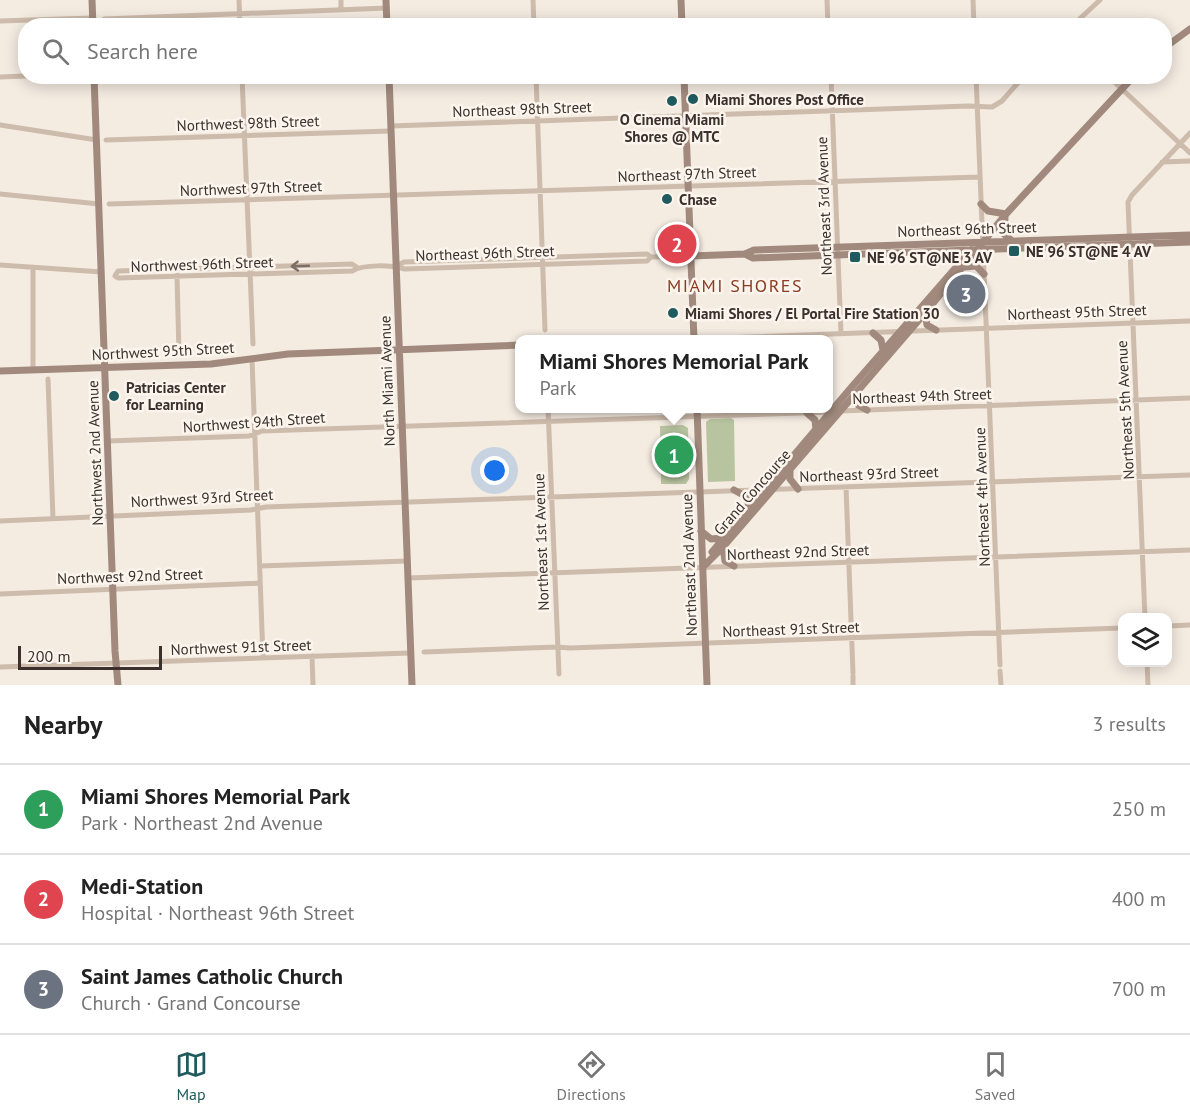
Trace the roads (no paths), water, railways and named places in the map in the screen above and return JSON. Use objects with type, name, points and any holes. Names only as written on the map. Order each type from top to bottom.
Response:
[{"type":"street","points":[[92,0],[92,18]]},
{"type":"street","points":[[239,0],[240,18]]},
{"type":"street","points":[[340,0],[341,9]]},
{"type":"street","points":[[386,0],[387,18]]},
{"type":"street","points":[[533,0],[534,18]]},
{"type":"street","points":[[681,0],[682,18]]},
{"type":"street","points":[[827,0],[828,18]]},
{"type":"street","points":[[973,0],[974,18]]},
{"type":"street","points":[[1081,18],[1100,0]]},
{"type":"street","points":[[131,18],[387,8]]},
{"type":"street","points":[[0,21],[18,21]]},
{"type":"street","points":[[1172,42],[1190,29]]},
{"type":"street","points":[[0,77],[18,76]]},
{"type":"street","name":"Northwest 2nd Avenue","points":[[94,84],[118,685]]},
{"type":"street","points":[[242,84],[253,344]]},
{"type":"street","name":"North Miami Avenue","points":[[389,84],[412,685]]},
{"type":"street","points":[[536,84],[545,330]]},
{"type":"street","points":[[684,84],[694,335]]},
{"type":"street","name":"Northeast 3rd Avenue","points":[[831,84],[841,334]]},
{"type":"street","name":"Northeast 4th Avenue","points":[[976,84],[981,204],[979,248],[984,274],[987,328],[1001,685]]},
{"type":"street","name":"Northeast 98th Street","points":[[391,128],[537,120],[992,107],[1002,101],[1017,84]]},
{"type":"street","points":[[1116,84],[1190,153]]},
{"type":"street","name":"Grand Concourse","points":[[703,567],[710,555],[749,508],[790,469],[964,267],[1006,214],[1126,84]]},
{"type":"street","points":[[0,125],[97,140]]},
{"type":"street","name":"Northwest 98th Street","points":[[106,140],[391,128]]},
{"type":"street","points":[[1162,162],[1190,133]]},
{"type":"street","points":[[1162,162],[1190,161]]},
{"type":"street","name":"Northeast 5th Avenue","points":[[1145,613],[1128,202],[1162,162]]},
{"type":"street","name":"Northeast 97th Street","points":[[394,196],[980,177]]},
{"type":"street","points":[[0,195],[99,204]]},
{"type":"street","name":"Northwest 97th Street","points":[[109,204],[394,196]]},
{"type":"street","points":[[981,204],[993,213],[1006,214],[1003,224],[1004,234],[1008,240],[1014,241]]},
{"type":"street","name":"Northeast 96th Street","points":[[396,266],[405,269],[543,261],[646,261],[651,257],[745,254],[753,258],[838,251],[979,248],[1130,241],[1190,235]]},
{"type":"street","name":"Northeast 96th Street","points":[[838,251],[948,251],[1014,241],[1190,242]]},
{"type":"street","name":"Grand Concourse","points":[[833,410],[955,268],[979,248]]},
{"type":"street","points":[[948,251],[955,258],[955,268]]},
{"type":"street","points":[[0,265],[102,272]]},
{"type":"street","name":"Northwest 96th Street","points":[[177,273],[118,271],[115,276],[118,278],[177,273],[249,271],[352,271],[358,268],[396,266]]},
{"type":"street","points":[[964,267],[976,266],[984,274]]},
{"type":"street","points":[[33,267],[33,370]]},
{"type":"street","points":[[177,273],[179,354]]},
{"type":"street","points":[[925,313],[927,325],[936,330]]},
{"type":"street","name":"Northeast 95th Street","points":[[812,335],[1190,321]]},
{"type":"street","points":[[873,333],[881,340],[884,351]]},
{"type":"street","points":[[399,349],[515,345]]},
{"type":"street","name":"Northwest 95th Street","points":[[0,371],[211,364],[288,354],[399,349]]},
{"type":"street","points":[[252,358],[263,658]]},
{"type":"street","points":[[48,379],[53,519]]},
{"type":"street","points":[[855,393],[858,405],[867,410]]},
{"type":"street","name":"Northeast 94th Street","points":[[833,412],[1190,398]]},
{"type":"street","name":"Northeast 1st Avenue","points":[[548,413],[559,674]]},
{"type":"street","name":"Northeast 94th Street","points":[[402,426],[549,421],[681,413]]},
{"type":"street","name":"Northeast 2nd Avenue","points":[[697,413],[707,685]]},
{"type":"street","points":[[808,413],[815,420],[816,430]]},
{"type":"street","name":"Grand Concourse","points":[[703,567],[723,547],[830,413]]},
{"type":"street","name":"Northwest 94th Street","points":[[108,441],[249,436],[262,431],[402,426]]},
{"type":"street","points":[[790,469],[790,479],[798,489]]},
{"type":"street","name":"Northeast 93rd Street","points":[[405,502],[1190,474]]},
{"type":"street","points":[[846,487],[853,685]]},
{"type":"street","points":[[734,490],[747,497],[749,508]]},
{"type":"street","name":"Northwest 93rd Street","points":[[0,521],[405,502]]},
{"type":"street","points":[[701,531],[714,540],[725,536]]},
{"type":"street","points":[[723,547],[725,561],[734,566]]},
{"type":"street","name":"Northeast 92nd Street","points":[[408,578],[1190,550]]},
{"type":"street","points":[[260,566],[407,561]]},
{"type":"street","name":"Northwest 92nd Street","points":[[0,594],[260,583]]},
{"type":"street","points":[[1172,626],[1190,625]]},
{"type":"street","name":"Northeast 91st Street","points":[[424,652],[1118,628]]},
{"type":"street","name":"Northwest 91st Street","points":[[0,667],[411,653]]},
{"type":"street","points":[[312,656],[313,685]]},
{"type":"street","points":[[1147,667],[1148,685]]},
{"type":"place","name":"Miami Shores Post Office","points":[[693,99]]},
{"type":"place","name":"O Cinema Miami Shores @ MTC","points":[[672,101]]},
{"type":"place","name":"Chase","points":[[667,199]]},
{"type":"place","name":"Medi-Station","points":[[677,244]]},
{"type":"place","name":"NE 96 ST@NE 4 AV","points":[[1014,251]]},
{"type":"place","name":"NE 96 ST@NE 3 AV","points":[[855,257]]},
{"type":"place","name":"Saint James Catholic Church","points":[[966,294]]},
{"type":"place","name":"Miami Shores / El Portal Fire Station 30","points":[[673,313]]},
{"type":"place","name":"Patricias Center for Learning","points":[[114,396]]},
{"type":"place","name":"Miami Shores Memorial Park","points":[[674,455]]},
{"type":"district","name":"MIAMI SHORES","points":[[735,285]]}]
